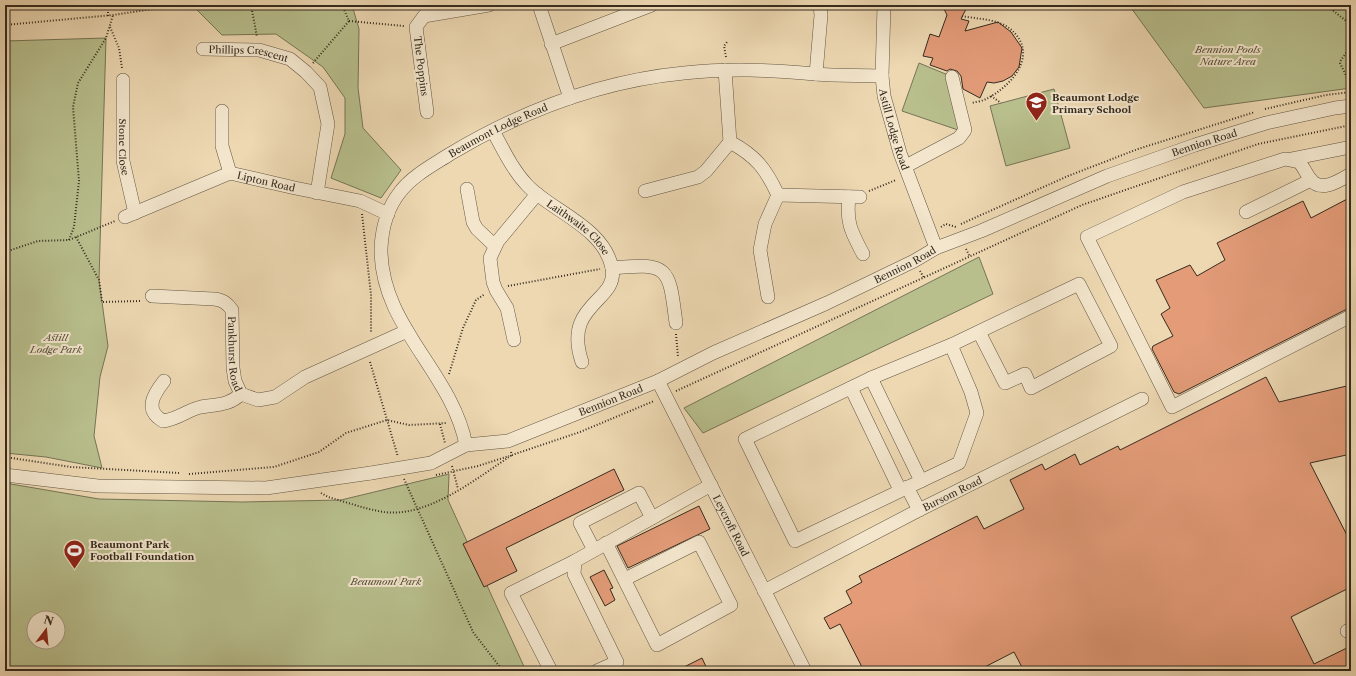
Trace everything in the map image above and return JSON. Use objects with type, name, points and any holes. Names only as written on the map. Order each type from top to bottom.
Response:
[{"type":"street","name":"The Poppins","points":[[427,112],[416,27],[424,16],[489,5]]},
{"type":"street","points":[[539,5],[570,98]]},
{"type":"street","points":[[551,44],[652,5]]},
{"type":"street","points":[[816,74],[821,15],[820,5]]},
{"type":"street","name":"Astill Lodge Road","points":[[884,5],[882,76],[884,96],[908,171],[936,248]]},
{"type":"street","name":"Phillips Crescent","points":[[203,49],[259,50],[290,59],[306,72],[320,87],[328,124],[317,193]]},
{"type":"street","name":"Beaumont Lodge Road","points":[[466,445],[463,428],[444,388],[395,311],[384,277],[381,249],[382,234],[388,214],[401,190],[428,168],[492,131],[540,108],[570,98],[654,77],[725,70],[759,69],[816,74],[882,76]]},
{"type":"street","points":[[645,190],[698,177],[706,172],[730,142],[725,70]]},
{"type":"street","points":[[908,171],[959,138],[965,130],[952,77]]},
{"type":"street","name":"Stone Close","points":[[124,80],[123,161],[130,215]]},
{"type":"street","name":"Bennion Road","points":[[466,445],[508,441],[658,381],[827,303],[914,261],[936,248],[981,231],[1107,176],[1195,145],[1266,123],[1351,106]]},
{"type":"street","points":[[222,111],[222,146],[230,173]]},
{"type":"street","name":"Laithwaite Close","points":[[492,131],[516,171],[528,186],[537,194],[571,217],[589,233],[602,247],[612,268],[610,284],[601,297],[585,312],[579,322],[576,335],[577,348],[582,362]]},
{"type":"street","points":[[730,142],[754,157],[764,168],[778,195]]},
{"type":"street","points":[[1291,159],[1351,147]]},
{"type":"street","points":[[1351,174],[1332,184],[1316,184],[1311,180],[1299,162],[1285,158],[1183,192],[1087,237],[1112,290],[1172,406],[1351,316]]},
{"type":"street","name":"Lipton Road","points":[[130,215],[230,173],[317,193],[360,201],[388,214]]},
{"type":"street","points":[[1246,212],[1311,180]]},
{"type":"street","points":[[467,189],[473,222],[477,229],[495,246]]},
{"type":"street","name":"Laithwaite Close","points":[[514,340],[507,308],[496,290],[490,258],[495,246],[537,194]]},
{"type":"street","points":[[778,195],[854,197],[847,212],[849,226],[862,254]]},
{"type":"street","points":[[768,297],[760,250],[765,224],[778,195]]},
{"type":"street","name":"Laithwaite Close","points":[[612,268],[642,265],[652,266],[664,274],[671,285],[676,323]]},
{"type":"street","points":[[951,345],[971,392],[977,413],[959,463],[795,541],[745,439],[871,378],[951,345],[1079,284],[1111,346],[1031,388],[1025,374],[1005,383],[979,332]]},
{"type":"street","name":"Pankhurst Road","points":[[152,296],[223,300],[232,310],[235,382],[241,394],[258,400],[275,397],[305,377],[407,331]]},
{"type":"street","points":[[871,378],[921,481]]},
{"type":"street","points":[[164,380],[156,390],[152,402],[152,410],[156,416],[163,421],[183,416],[201,407],[227,404],[241,394]]},
{"type":"street","name":"Leycroft Road","points":[[658,381],[805,671]]},
{"type":"street","points":[[850,388],[904,489],[919,510]]},
{"type":"street","name":"Bursom Road","points":[[764,591],[919,510],[1142,399]]},
{"type":"street","points":[[5,475],[98,486],[266,488],[371,473],[433,469],[466,445]]},
{"type":"street","points":[[551,671],[511,593],[575,561],[711,485]]},
{"type":"street","points":[[594,550],[580,523],[639,493],[652,518]]},
{"type":"street","points":[[606,543],[657,645],[731,605],[699,542],[625,579]]},
{"type":"street","points":[[575,561],[574,574],[617,662],[598,671]]},
{"type":"path","points":[[108,5],[108,16]]},
{"type":"path","points":[[5,25],[108,16],[179,5]]},
{"type":"path","points":[[251,5],[259,50]]},
{"type":"path","points":[[342,5],[349,21]]},
{"type":"path","points":[[1326,5],[1351,24]]},
{"type":"path","points":[[1350,5],[1350,38],[1347,50],[1340,63],[1351,86]]},
{"type":"path","points":[[69,240],[74,228],[79,181],[73,107],[78,83],[106,38],[113,15]]},
{"type":"path","points":[[960,106],[991,96],[1003,89],[1020,70],[1024,51],[1019,39],[1010,28],[1000,23],[962,16]]},
{"type":"path","points":[[349,21],[416,27]]},
{"type":"path","points":[[306,72],[349,21]]},
{"type":"path","points":[[109,26],[119,48],[124,80]]},
{"type":"path","points":[[725,70],[724,46],[727,42]]},
{"type":"path","points":[[991,96],[1001,103]]},
{"type":"path","points":[[433,469],[478,466],[580,432],[666,396],[887,296],[1082,205],[1258,144],[1351,125]]},
{"type":"path","points":[[854,197],[908,171]]},
{"type":"path","points":[[360,201],[371,295],[369,360],[398,461]]},
{"type":"path","points":[[5,252],[38,241],[69,240],[130,215]]},
{"type":"path","points":[[76,237],[99,280],[102,302],[143,301],[152,296]]},
{"type":"path","points":[[444,388],[463,328],[476,300],[496,290],[526,282],[612,268]]},
{"type":"path","points":[[676,323],[679,370]]},
{"type":"path","points":[[187,474],[274,467],[319,452],[346,433],[387,420],[409,425],[440,424],[459,419]]},
{"type":"path","points":[[508,441],[512,455]]},
{"type":"path","points":[[305,482],[328,497],[385,512],[418,510],[455,492],[512,455]]},
{"type":"path","points":[[5,458],[71,466],[179,473]]},
{"type":"path","points":[[402,474],[473,632],[503,671]]},
{"type":"green space","points":[[213,5],[352,5],[359,29],[358,88],[363,128],[401,170],[381,198],[331,178],[345,134],[345,98],[323,67],[276,34],[222,35],[195,8]]},
{"type":"green space","name":"Bennion Pools Nature Area","points":[[1129,5],[1351,5],[1351,88],[1204,108]]},
{"type":"green space","name":"Astill Lodge Park","points":[[106,38],[99,280],[108,346],[100,377],[94,436],[102,468],[46,457],[5,453],[5,41]]},
{"type":"green space","points":[[919,63],[948,75],[959,118],[958,130],[902,111]]},
{"type":"green space","points":[[1054,89],[1070,148],[1006,166],[990,106]]},
{"type":"green space","points":[[979,257],[993,294],[703,433],[684,408]]},
{"type":"green space","name":"Beaumont Park","points":[[449,474],[448,500],[526,671],[5,671],[5,483],[99,499],[242,502],[341,500]]},
{"type":"building","points":[[942,5],[968,5],[961,19],[969,21],[965,31],[998,22],[1011,32],[1022,48],[1019,67],[1012,76],[1003,81],[994,83],[987,82],[980,98],[963,89],[961,76],[957,71],[950,69],[947,71],[930,65],[933,58],[923,56],[930,34],[939,37],[947,15]]},
{"type":"building","points":[[1351,197],[1351,307],[1179,394],[1174,392],[1152,349],[1153,346],[1173,336],[1161,314],[1170,308],[1156,280],[1190,265],[1197,276],[1225,260],[1217,243],[1303,201],[1311,218]]},
{"type":"building","points":[[1266,377],[1279,402],[1351,385],[1351,454],[1310,463],[1351,543],[1351,587],[1291,617],[1314,664],[1351,646],[1351,671],[1024,671],[1014,652],[977,671],[864,671],[840,624],[830,629],[824,618],[852,603],[846,591],[862,582],[859,576],[977,516],[984,529],[1024,509],[1010,480],[1042,464],[1045,470],[1075,454],[1080,465],[1118,446],[1120,450]]},
{"type":"building","points":[[614,469],[624,490],[506,548],[517,571],[484,587],[463,544]]},
{"type":"building","points":[[699,506],[710,529],[628,568],[617,546]]},
{"type":"building","points":[[604,570],[613,588],[610,589],[615,600],[605,606],[590,577]]},
{"type":"building","points":[[702,658],[708,671],[676,671]]},
{"type":"place","name":"Beaumont Lodge Primary School","points":[[1036,122]]},
{"type":"place","name":"Beaumont Park Football Foundation","points":[[74,570]]}]
